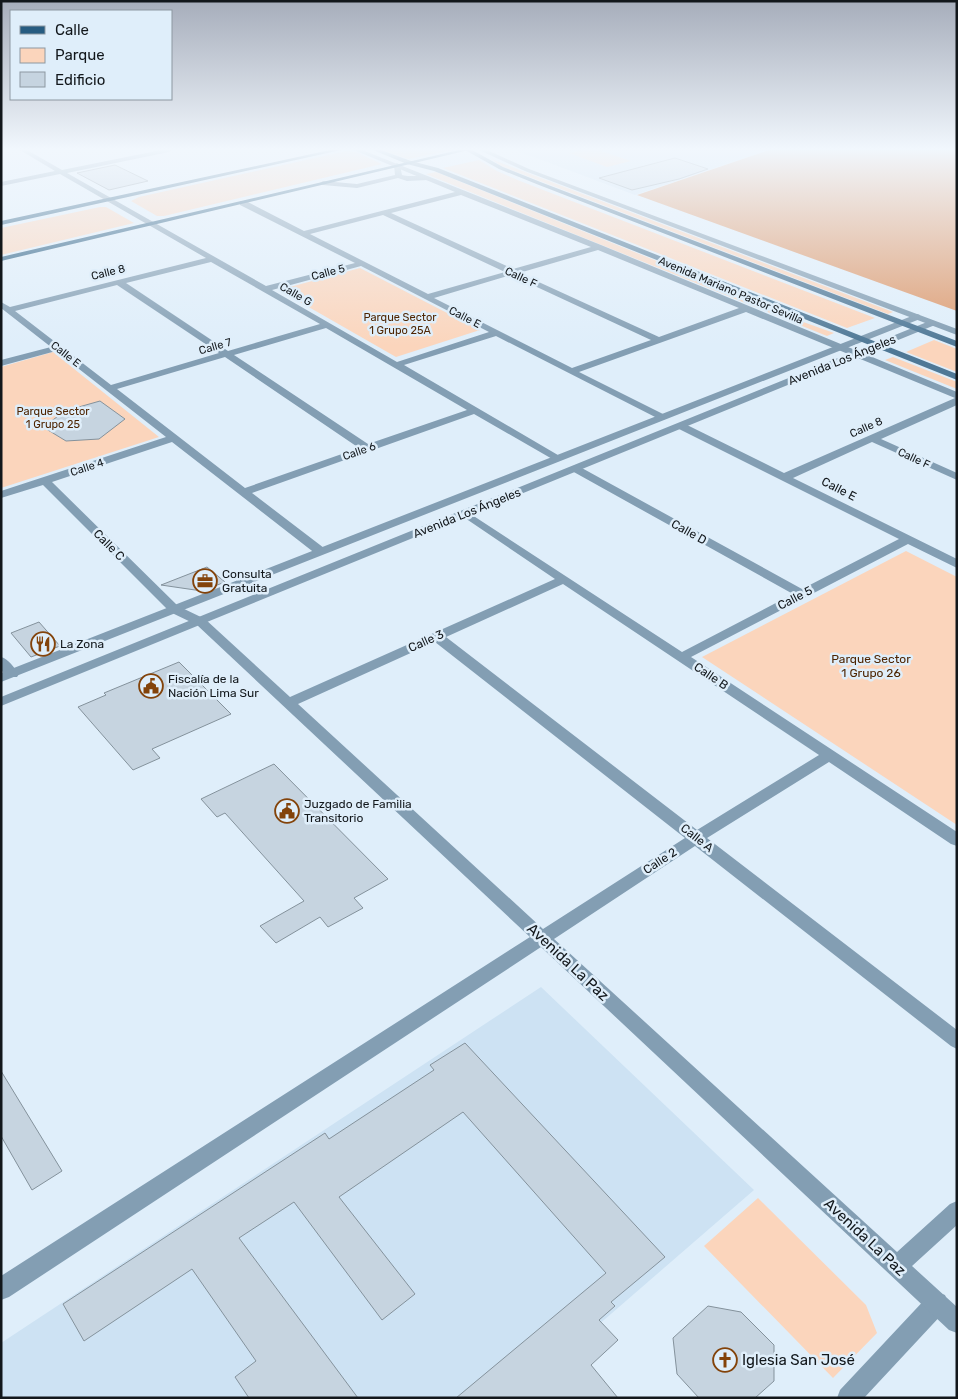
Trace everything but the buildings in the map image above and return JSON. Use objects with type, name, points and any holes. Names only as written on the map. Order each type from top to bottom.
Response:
[{"type":"main road","points":[[1,224],[39,215]]},
{"type":"main road","points":[[1,259],[190,215]]},
{"type":"main road","name":"Avenida Mariano Pastor Sevilla","points":[[552,215],[957,377]]},
{"type":"main road","points":[[622,215],[957,344]]},
{"type":"street","name":"Calle G","points":[[138,215],[558,458]]},
{"type":"street","name":"Calle E","points":[[267,215],[661,417]]},
{"type":"street","points":[[303,234],[375,215]]},
{"type":"street","name":"Calle F","points":[[389,215],[659,340]]},
{"type":"street","name":"Avenida Mariano Pastor Sevilla","points":[[521,215],[957,396]]},
{"type":"street","points":[[647,215],[957,332]]},
{"type":"street","points":[[427,297],[598,246]]},
{"type":"street","name":"Calle 8","points":[[5,307],[213,259]]},
{"type":"street","name":"Calle 5","points":[[266,289],[361,264]]},
{"type":"street","points":[[118,282],[367,448]]},
{"type":"street","name":"Calle E","points":[[5,307],[320,552]]},
{"type":"street","points":[[572,372],[745,309]]},
{"type":"street","name":"Avenida Los Ángeles","points":[[6,676],[916,317]]},
{"type":"street","name":"Avenida Los Ángeles","points":[[1,702],[932,323]]},
{"type":"street","name":"Calle 7","points":[[110,388],[327,325]]},
{"type":"street","points":[[396,365],[496,333]]},
{"type":"street","points":[[1,363],[58,348]]},
{"type":"street","name":"Calle 8","points":[[785,477],[957,401]]},
{"type":"street","name":"Calle 6","points":[[243,492],[476,410]]},
{"type":"street","name":"Calle E","points":[[681,426],[957,564]]},
{"type":"street","name":"Calle 4","points":[[1,495],[173,438]]},
{"type":"street","name":"Calle F","points":[[871,438],[957,477]]},
{"type":"street","name":"Calle D","points":[[576,468],[802,594]]},
{"type":"street","name":"Calle C","points":[[45,481],[174,609]]},
{"type":"street","name":"Calle B","points":[[466,514],[957,840]]},
{"type":"street","name":"Calle 5","points":[[682,657],[908,539]]},
{"type":"street","name":"Calle 3","points":[[289,703],[564,579]]},
{"type":"street","name":"Avenida La Paz","points":[[174,609],[201,622],[957,1322]]},
{"type":"street","name":"Calle A","points":[[436,636],[957,1040]]},
{"type":"street","points":[[1,661],[6,676]]},
{"type":"street","name":"Calle 2","points":[[1,1289],[696,838],[830,755]]},
{"type":"street","points":[[897,1266],[957,1211]]},
{"type":"street","points":[[848,1398],[937,1303]]},
{"type":"shaded area","points":[[693,215],[957,215],[957,311]]},
{"type":"shaded area","points":[[541,987],[754,1190],[514,1398],[1,1398],[1,1343]]},
{"type":"green space","points":[[61,215],[121,215],[134,223],[1,255],[1,228]]},
{"type":"green space","points":[[528,215],[543,215],[694,276],[739,299],[834,333],[827,336]]},
{"type":"green space","points":[[562,215],[609,215],[875,318],[847,328]]},
{"type":"green space","points":[[630,215],[639,215],[893,312],[888,314]]},
{"type":"green space","name":"Parque Sector 1 Grupo 25A","points":[[360,268],[480,330],[396,357],[279,290]]},
{"type":"green space","points":[[934,340],[957,349],[957,372],[906,352]]},
{"type":"green space","name":"Parque Sector 1 Grupo 25","points":[[53,352],[159,437],[1,488],[1,367]]},
{"type":"green space","points":[[893,357],[957,382],[957,389],[885,360]]},
{"type":"green space","name":"Parque Sector 1 Grupo 26","points":[[906,551],[957,577],[957,825],[702,657]]},
{"type":"green space","points":[[758,1198],[866,1305],[877,1333],[833,1378],[704,1246]]},
{"type":"place","name":"Consulta Gratuita","points":[[205,581]]},
{"type":"place","name":"La Zona","points":[[43,644]]},
{"type":"place","name":"Fiscalía de la Nación Lima Sur","points":[[151,686]]},
{"type":"place","name":"Juzgado de Familia Transitorio","points":[[287,811]]},
{"type":"place","name":"Iglesia San José","points":[[725,1360]]}]
